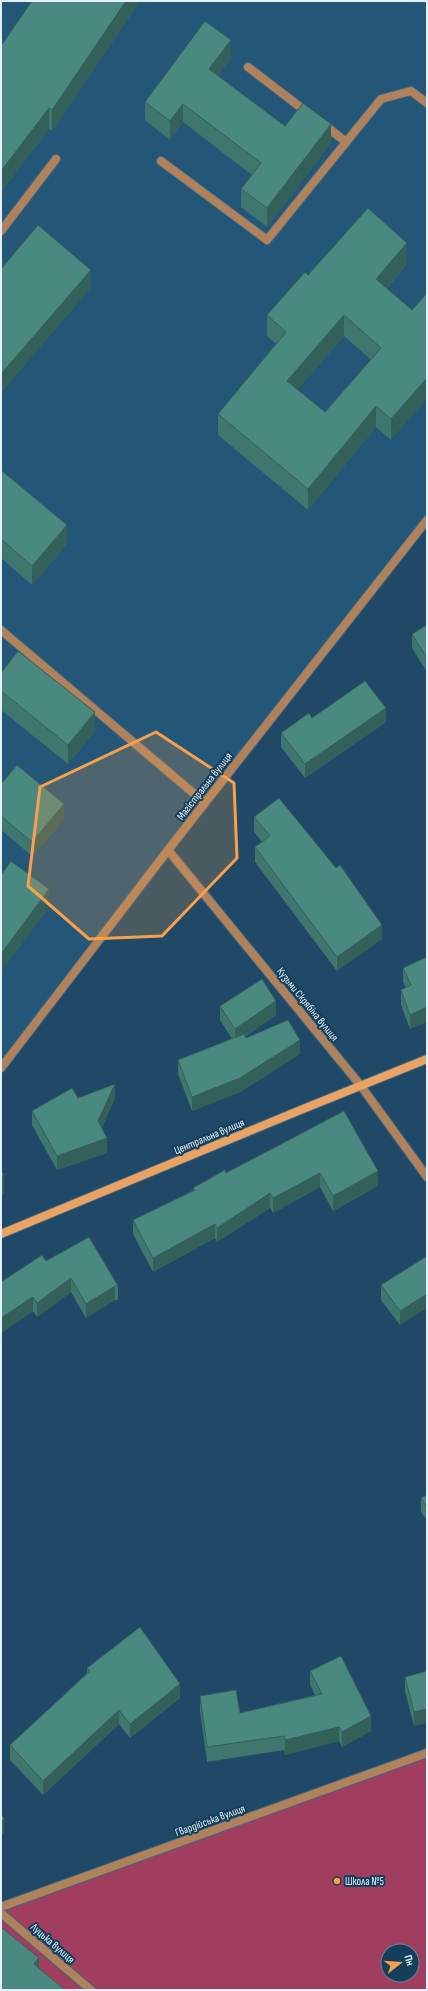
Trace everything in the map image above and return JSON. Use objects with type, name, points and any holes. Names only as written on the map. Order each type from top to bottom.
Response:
[{"type":"main road","name":"Центральна вулиця","points":[[1,1234],[427,1059]]},
{"type":"street","points":[[248,67],[346,142]]},
{"type":"street","points":[[161,161],[267,240],[381,99],[412,91],[427,104]]},
{"type":"street","points":[[1,231],[56,160]]},
{"type":"street","name":"Магістральна вулиця","points":[[1,1068],[204,803],[427,520]]},
{"type":"street","points":[[1,630],[204,803]]},
{"type":"street","name":"Кузьми Скрябіна вулиця","points":[[168,850],[360,1086],[427,1176]]},
{"type":"street","name":"Гвардійська вулиця","points":[[1,1907],[427,1753]]},
{"type":"street","name":"Луцька вулиця","points":[[1,1913],[91,1990]]},
{"type":"highlighted area","points":[[156,732],[234,783],[237,858],[162,936],[89,939],[28,886],[40,787]]},
{"type":"shaded area","points":[[1,1],[427,1],[427,520],[1,1068]]},
{"type":"shaded area","points":[[427,1753],[427,1990],[1,1990],[1,1907]]},
{"type":"building","points":[[32,1],[126,1],[52,110],[49,108],[1,171],[1,46]]},
{"type":"building","points":[[205,21],[231,40],[209,69],[285,126],[303,103],[331,124],[267,208],[241,189],[261,163],[183,104],[170,121],[145,102]]},
{"type":"building","points":[[368,208],[407,243],[376,279],[412,310],[427,293],[427,378],[391,419],[376,406],[308,489],[218,414],[286,332],[267,315],[305,272],[308,275]],"holes":[[[344,315],[381,348],[325,412],[287,381]]]},
{"type":"building","points":[[38,225],[91,270],[1,374],[1,269]]},
{"type":"building","points":[[1,470],[67,525],[32,566],[1,539]]},
{"type":"building","points":[[427,625],[427,658],[412,634]]},
{"type":"building","points":[[18,651],[95,712],[68,745],[1,691],[1,673]]},
{"type":"building","points":[[365,681],[386,708],[305,764],[281,733],[309,713],[312,718]]},
{"type":"building","points":[[17,765],[64,804],[32,842],[1,816],[1,784]]},
{"type":"building","points":[[279,798],[336,868],[340,865],[382,925],[337,957],[255,847],[270,836],[254,817]]},
{"type":"building","points":[[11,861],[49,889],[1,954],[1,875]]},
{"type":"building","points":[[427,957],[427,1007],[410,1015],[401,990],[411,985],[403,968]]},
{"type":"building","points":[[262,979],[276,1001],[235,1029],[220,1006]]},
{"type":"building","points":[[288,1020],[300,1040],[240,1078],[192,1097],[178,1060],[244,1034],[246,1038]]},
{"type":"building","points":[[115,1084],[98,1121],[107,1138],[57,1156],[32,1111],[72,1088],[78,1098]]},
{"type":"building","points":[[344,1111],[378,1171],[333,1196],[320,1173],[273,1198],[270,1193],[217,1228],[215,1224],[153,1258],[133,1220],[195,1190],[193,1188],[225,1170],[226,1173]]},
{"type":"building","points":[[1,1170],[4,1175],[1,1177]]},
{"type":"building","points":[[89,1237],[118,1286],[115,1286],[86,1304],[71,1278],[37,1303],[33,1297],[1,1318],[1,1282],[42,1255],[46,1261]]},
{"type":"building","points":[[427,1256],[427,1294],[400,1311],[381,1285]]},
{"type":"building","points":[[427,1495],[427,1507],[421,1498]]},
{"type":"building","points":[[140,1627],[180,1684],[130,1724],[119,1710],[43,1781],[10,1745],[90,1671],[87,1668]]},
{"type":"building","points":[[341,1656],[371,1716],[342,1732],[339,1727],[285,1740],[284,1736],[207,1747],[200,1696],[236,1690],[240,1713],[322,1694],[310,1671]]},
{"type":"building","points":[[427,1671],[427,1709],[414,1712],[405,1677]]},
{"type":"building","points":[[1,1815],[4,1818],[1,1822]]},
{"type":"building","points":[[1,1927],[39,1958],[34,1964],[65,1990],[1,1990]]},
{"type":"place","name":"Школа №5","points":[[337,1881]]}]
